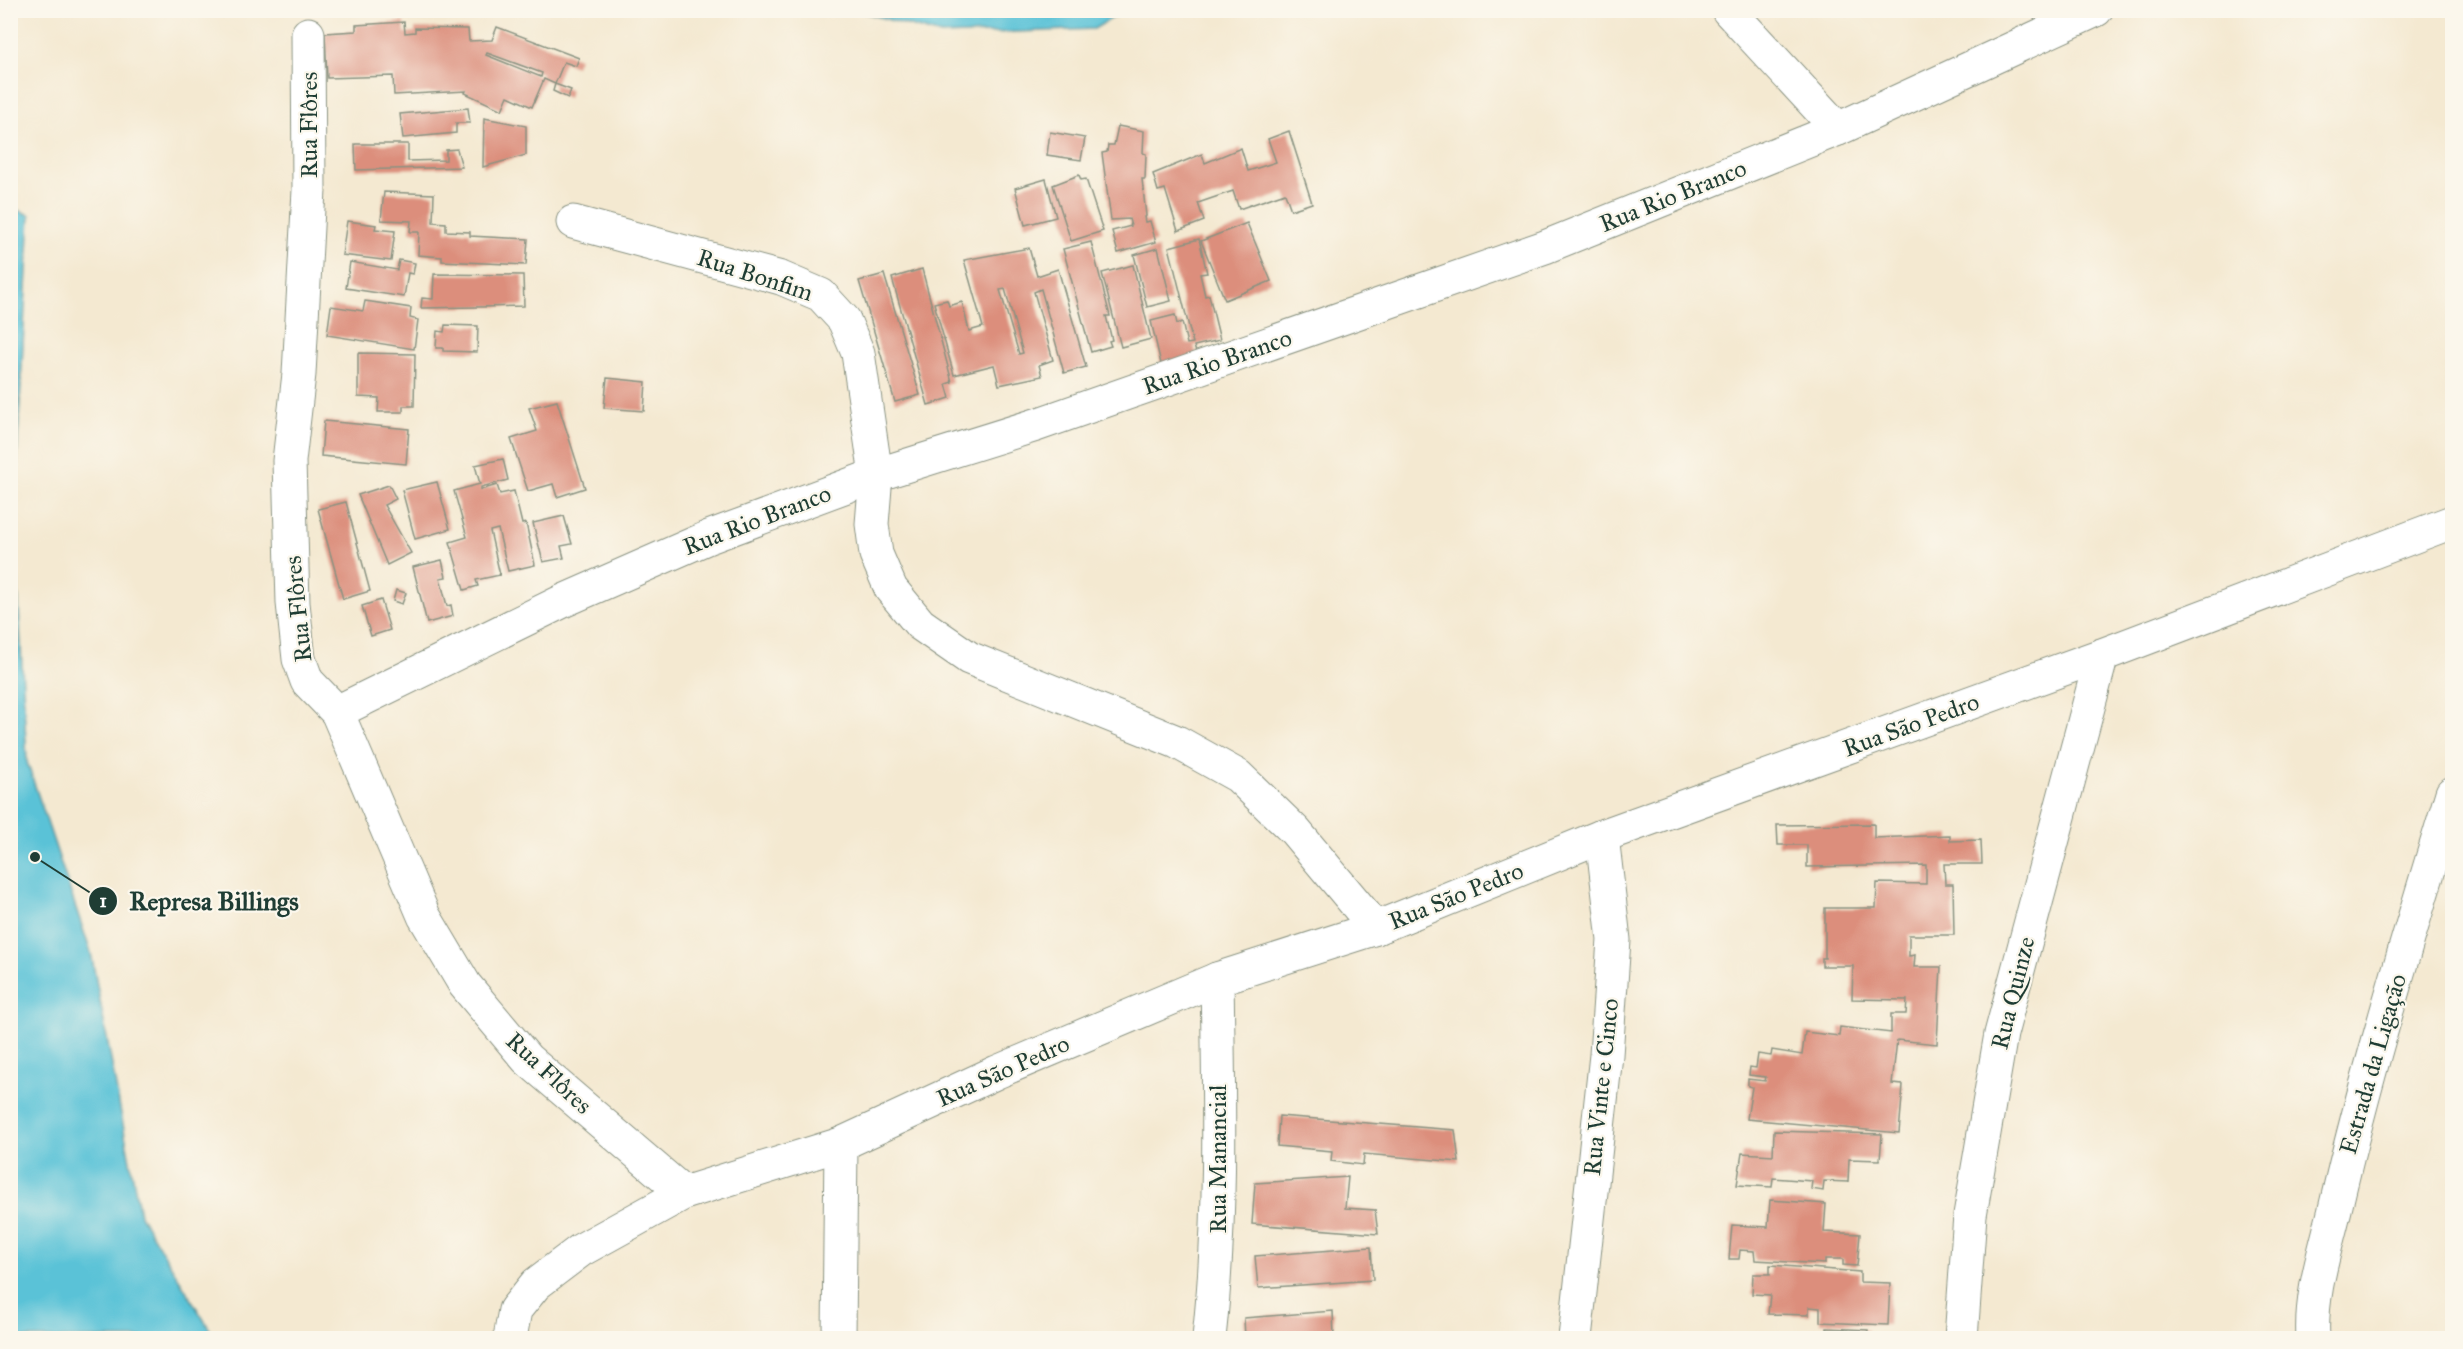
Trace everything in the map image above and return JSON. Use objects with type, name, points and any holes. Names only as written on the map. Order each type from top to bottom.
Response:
[{"type":"street","points":[[1728,10],[1838,129]]},
{"type":"street","name":"Rua Rio Branco","points":[[337,712],[584,592],[709,537],[876,475],[1036,425],[1534,251],[1838,129],[2096,10]]},
{"type":"street","name":"Rua Flôres","points":[[308,34],[309,190],[299,374],[289,461],[293,603],[299,659],[307,681],[337,712],[424,916],[465,985],[527,1059],[684,1193]]},
{"type":"street","name":"Rua Bonfim","points":[[573,222],[781,278],[821,295],[844,320],[858,353],[876,475],[872,524],[876,554],[891,590],[920,624],[969,658],[1178,742],[1238,776],[1295,831],[1376,928]]},
{"type":"street","name":"Rua São Pedro","points":[[510,1338],[515,1310],[536,1284],[581,1250],[684,1193],[841,1144],[998,1072],[1217,979],[1376,928],[1602,837],[2102,656],[2452,522]]},
{"type":"street","name":"Rua Quinze","points":[[1961,1338],[1970,1215],[2001,1034],[2102,656]]},
{"type":"street","name":"Estrada da Ligação","points":[[2313,1338],[2311,1313],[2344,1169],[2381,1028],[2452,793]]},
{"type":"street","name":"Rua Vinte e Cinco","points":[[1575,1338],[1606,1055],[1614,940],[1602,837]]},
{"type":"street","name":"Rua Manancial","points":[[1209,1338],[1218,1262],[1220,1162],[1217,979]]},
{"type":"street","points":[[839,1338],[841,1144]]},
{"type":"water","points":[[859,11],[1124,11],[1094,29],[941,35]]},
{"type":"water","points":[[10,207],[30,215],[14,514],[27,762],[91,953],[140,1215],[215,1338],[11,1338]]},
{"type":"building","points":[[404,22],[405,33],[415,32],[415,28],[468,29],[469,41],[492,40],[497,27],[579,58],[576,66],[564,62],[555,84],[544,79],[532,107],[508,96],[502,110],[465,93],[466,91],[394,95],[393,76],[327,78],[325,33],[356,31],[356,25]],"holes":[[[487,53],[542,73],[541,77],[486,55]]]},
{"type":"building","points":[[555,84],[571,90],[568,98],[553,91]]},
{"type":"building","points":[[468,108],[470,123],[456,123],[456,133],[403,138],[400,114]]},
{"type":"building","points":[[484,118],[526,126],[526,155],[483,167]]},
{"type":"building","points":[[1118,126],[1144,131],[1145,179],[1142,179],[1146,216],[1144,217],[1145,222],[1150,221],[1156,242],[1118,253],[1112,231],[1131,226],[1129,219],[1111,220],[1102,153],[1107,152],[1108,145],[1114,145]]},
{"type":"building","points":[[1289,131],[1312,203],[1291,210],[1285,193],[1239,209],[1233,191],[1198,203],[1204,221],[1178,231],[1165,189],[1158,191],[1153,174],[1202,154],[1205,163],[1241,148],[1248,171],[1276,162],[1268,139]]},
{"type":"building","points":[[1050,132],[1085,138],[1081,160],[1047,155]]},
{"type":"building","points":[[355,144],[408,144],[408,161],[446,160],[446,150],[457,149],[462,167],[356,170]]},
{"type":"building","points":[[1079,175],[1081,180],[1086,179],[1103,231],[1071,241],[1053,185]]},
{"type":"building","points":[[1046,179],[1056,217],[1025,225],[1015,188]]},
{"type":"building","points":[[384,192],[434,194],[433,222],[446,223],[446,231],[470,232],[470,236],[528,239],[526,265],[442,261],[442,257],[418,255],[419,232],[410,232],[411,221],[381,220]]},
{"type":"building","points":[[347,221],[376,225],[375,229],[395,231],[391,261],[342,255]]},
{"type":"building","points":[[1247,223],[1271,281],[1225,300],[1201,241]]},
{"type":"building","points":[[1199,239],[1207,273],[1200,274],[1205,296],[1209,295],[1220,340],[1194,346],[1198,359],[1162,368],[1151,321],[1175,315],[1177,324],[1182,322],[1187,344],[1193,343],[1169,247]]},
{"type":"building","points":[[1091,242],[1110,316],[1106,316],[1112,340],[1109,341],[1111,346],[1091,352],[1063,249]]},
{"type":"building","points":[[1029,248],[1037,276],[1058,269],[1086,367],[1064,373],[1041,289],[1034,292],[1053,360],[1039,365],[1042,376],[999,385],[994,365],[954,375],[934,303],[947,300],[949,306],[962,302],[969,331],[983,327],[964,260]],"holes":[[[1005,289],[1023,353],[1019,354],[1000,290]]]},
{"type":"building","points":[[1158,248],[1171,301],[1147,307],[1134,255]]},
{"type":"building","points":[[399,260],[415,263],[413,274],[408,273],[404,297],[346,288],[350,262],[397,270]]},
{"type":"building","points":[[1133,265],[1151,339],[1121,347],[1102,273]]},
{"type":"building","points":[[922,269],[952,382],[946,384],[950,398],[928,405],[892,278]]},
{"type":"building","points":[[434,274],[523,275],[524,306],[421,308],[422,298],[433,299]]},
{"type":"building","points":[[884,274],[920,395],[895,402],[859,281]]},
{"type":"building","points":[[365,301],[411,308],[410,318],[418,320],[414,349],[327,335],[331,306],[363,311]]},
{"type":"building","points":[[445,325],[478,326],[477,352],[443,351],[443,348],[436,348],[437,331],[444,332]]},
{"type":"building","points":[[358,353],[415,354],[414,406],[403,406],[403,412],[378,412],[379,398],[358,397]]},
{"type":"building","points":[[607,378],[646,382],[644,411],[604,408]]},
{"type":"building","points":[[557,401],[585,488],[557,497],[553,484],[528,491],[511,439],[537,431],[529,408]]},
{"type":"building","points":[[324,421],[409,429],[406,464],[321,456]]},
{"type":"building","points":[[503,459],[508,480],[481,487],[481,490],[497,485],[500,494],[514,491],[522,524],[526,523],[535,565],[508,571],[498,529],[490,531],[500,575],[476,580],[478,586],[464,590],[450,542],[467,537],[454,491],[480,484],[475,465]]},
{"type":"building","points":[[437,482],[450,529],[415,539],[402,490]]},
{"type":"building","points":[[389,485],[396,499],[384,505],[411,553],[387,565],[358,495]]},
{"type":"building","points":[[346,502],[370,591],[343,599],[318,509]]},
{"type":"building","points":[[564,516],[572,544],[561,546],[564,558],[543,562],[533,523]]},
{"type":"building","points":[[442,560],[446,577],[440,578],[447,606],[451,605],[453,616],[427,623],[413,567]]},
{"type":"building","points":[[396,590],[406,593],[402,604],[393,601]]},
{"type":"building","points":[[381,600],[390,630],[371,636],[362,606]]},
{"type":"building","points":[[1874,824],[1874,838],[1950,835],[1950,841],[1981,840],[1982,864],[1944,864],[1945,884],[1953,884],[1954,935],[1909,935],[1909,956],[1915,955],[1914,967],[1941,967],[1937,1044],[1897,1040],[1892,1084],[1903,1085],[1899,1133],[1747,1119],[1752,1087],[1748,1086],[1748,1079],[1765,1081],[1766,1077],[1749,1075],[1750,1067],[1756,1068],[1758,1054],[1771,1056],[1772,1050],[1802,1055],[1805,1032],[1839,1036],[1840,1027],[1891,1033],[1891,1014],[1906,1014],[1907,1000],[1852,999],[1853,966],[1822,966],[1822,958],[1825,958],[1825,908],[1876,908],[1877,883],[1926,884],[1926,865],[1807,867],[1807,845],[1778,845],[1777,825]]},
{"type":"building","points":[[1279,1116],[1455,1130],[1459,1162],[1364,1154],[1363,1165],[1331,1161],[1332,1151],[1277,1146]]},
{"type":"building","points":[[1774,1131],[1882,1134],[1880,1160],[1849,1159],[1848,1182],[1824,1181],[1823,1191],[1811,1189],[1812,1181],[1773,1178],[1772,1187],[1737,1185],[1742,1153],[1773,1155]]},
{"type":"building","points":[[1348,1177],[1345,1208],[1375,1210],[1378,1234],[1252,1224],[1255,1183]]},
{"type":"building","points":[[1770,1200],[1826,1204],[1824,1232],[1860,1234],[1857,1266],[1843,1265],[1843,1259],[1825,1259],[1825,1264],[1755,1260],[1754,1251],[1740,1250],[1739,1259],[1729,1259],[1732,1225],[1768,1227]]},
{"type":"building","points":[[1371,1247],[1373,1280],[1258,1288],[1255,1256]]},
{"type":"building","points":[[1770,1265],[1860,1272],[1860,1282],[1890,1283],[1888,1325],[1820,1322],[1820,1308],[1809,1307],[1809,1315],[1768,1314],[1770,1295],[1752,1294],[1753,1274],[1770,1274]]},
{"type":"building","points":[[1333,1311],[1334,1338],[1245,1338],[1244,1318]]},
{"type":"building","points":[[1827,1328],[1868,1330],[1867,1338],[1827,1338]]},
{"type":"place","name":"Represa Billings","points":[[35,857]]}]
